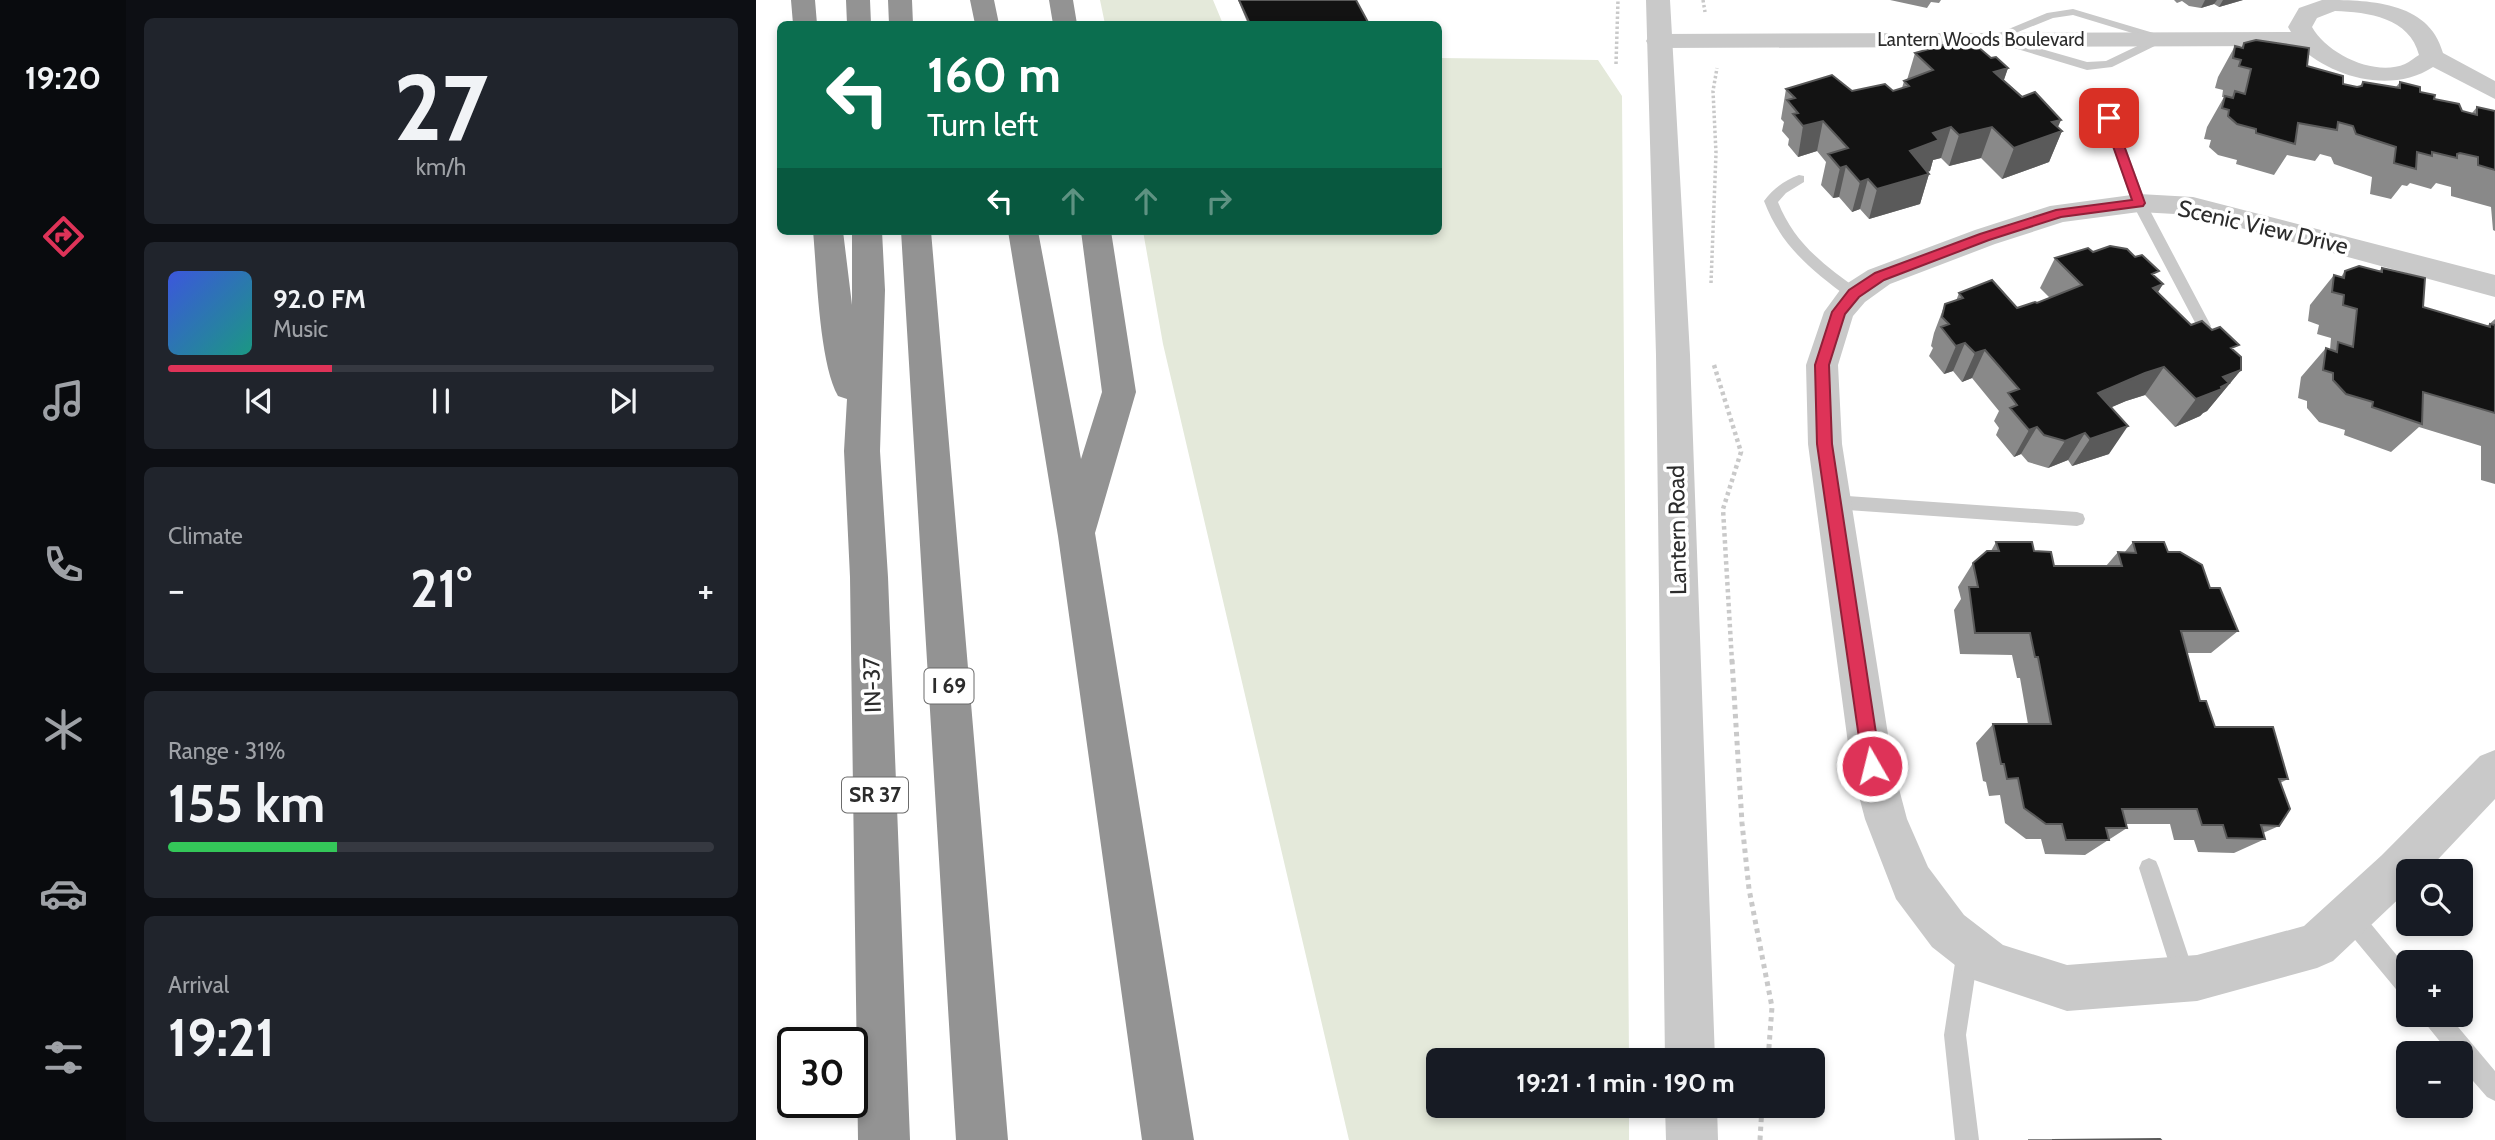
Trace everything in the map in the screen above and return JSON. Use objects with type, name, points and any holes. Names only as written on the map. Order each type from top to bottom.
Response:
[{"type":"highway","points":[[803,0],[805,21]]},
{"type":"highway","points":[[858,0],[859,21]]},
{"type":"highway","points":[[900,0],[901,21]]},
{"type":"highway","points":[[982,0],[986,21]]},
{"type":"highway","points":[[1061,0],[1064,21]]},
{"type":"highway","points":[[828,235],[840,338],[862,451]]},
{"type":"highway","name":"IN-37","points":[[867,235],[869,290],[862,451],[869,577],[884,1140]]},
{"type":"highway","name":"I 69","points":[[916,235],[982,1140]]},
{"type":"highway","points":[[1024,235],[1077,536],[1168,1140]]},
{"type":"highway","points":[[1077,536],[1119,392],[1097,235]]},
{"type":"street","name":"Lantern Road","points":[[1658,0],[1674,355],[1690,1048]]},
{"type":"street","points":[[2351,4],[2394,6],[2423,34],[2431,46],[2432,57],[2425,66],[2412,72],[2373,73],[2331,60],[2315,50],[2299,29],[2300,20],[2306,12],[2318,7],[2351,4]]},
{"type":"street","name":"Lantern Woods Boulevard","points":[[1658,41],[2304,39]]},
{"type":"street","points":[[2432,57],[2495,91]]},
{"type":"street","name":"Scenic View Drive","points":[[2495,286],[2193,206],[2139,203],[2060,213],[1879,276],[1854,293],[1839,312],[1822,365],[1825,444],[1833,502],[1872,766],[1886,819],[1912,883],[1948,931],[1990,964],[2067,988],[2197,978],[2317,945],[2495,770]]},
{"type":"street","points":[[1691,1118],[1692,1140]]},
{"type":"lane","points":[[2109,118],[2139,203],[2204,326]]},
{"type":"lane","points":[[1799,179],[1781,190],[1771,201],[1779,227],[1805,257],[1854,293]]},
{"type":"lane","points":[[1833,502],[2077,519]]},
{"type":"lane","points":[[2149,868],[2185,979]]},
{"type":"lane","points":[[2349,915],[2396,972]]},
{"type":"lane","points":[[1966,1140],[1955,1035],[1968,947]]},
{"type":"lane","points":[[2443,1027],[2495,1089]]},
{"type":"path","points":[[1616,64],[1618,0]]},
{"type":"path","points":[[1703,0],[1717,69],[1713,91],[1716,153],[1711,286]]},
{"type":"path","points":[[1712,354],[1741,452],[1723,509],[1742,823],[1749,888],[1772,1007],[1769,1048]]},
{"type":"path","points":[[1760,1140],[1761,1118]]},
{"type":"shaded area","points":[[1100,0],[1213,0],[1222,21],[1104,21]]},
{"type":"shaded area","points":[[1442,58],[1598,60],[1622,96],[1629,1048],[1426,1048],[1426,1118],[1629,1118],[1629,1140],[1349,1140],[1163,344],[1144,235],[1442,235]]},
{"type":"building","points":[[1239,0],[1356,0],[1367,21],[1249,21]]},
{"type":"building","points":[[1961,40],[1970,48],[1977,46],[1991,58],[1996,57],[2008,68],[1994,72],[2022,97],[2035,92],[2061,120],[2052,122],[2062,131],[2014,148],[1992,127],[1959,135],[1951,127],[1933,133],[1939,140],[1910,151],[1929,174],[1877,189],[1868,179],[1860,182],[1846,166],[1840,168],[1828,154],[1848,148],[1823,121],[1803,126],[1793,114],[1798,113],[1787,100],[1795,98],[1786,89],[1832,75],[1852,91],[1885,84],[1893,91],[1909,86],[1904,81],[1933,70],[1915,53]]},
{"type":"building","points":[[2256,40],[2309,48],[2307,66],[2343,76],[2343,84],[2357,87],[2362,86],[2363,82],[2400,88],[2400,82],[2420,87],[2420,92],[2435,95],[2434,99],[2459,104],[2462,111],[2477,115],[2477,107],[2495,111],[2495,170],[2478,165],[2478,157],[2460,153],[2457,158],[2432,152],[2432,156],[2417,152],[2416,169],[2394,163],[2396,147],[2356,134],[2353,126],[2338,122],[2337,130],[2298,123],[2295,144],[2256,133],[2256,129],[2237,124],[2228,116],[2229,110],[2222,108],[2225,96],[2233,98],[2235,91],[2245,94],[2251,69],[2239,66],[2241,60],[2233,58],[2235,46],[2243,48],[2244,43]]},
{"type":"building","points":[[2110,246],[2127,249],[2135,257],[2142,255],[2159,271],[2152,274],[2163,284],[2153,288],[2191,325],[2202,321],[2212,330],[2220,327],[2239,345],[2231,348],[2241,357],[2241,370],[2223,377],[2229,383],[2221,387],[2222,389],[2196,399],[2164,367],[2098,393],[2128,426],[2090,439],[2085,433],[2065,441],[2044,435],[2037,427],[2029,430],[2010,408],[2017,405],[2008,393],[2019,389],[1985,350],[1975,353],[1965,343],[1956,346],[1941,327],[1949,324],[1942,317],[1945,304],[1963,298],[1959,293],[1992,280],[2017,308],[2037,303],[2082,285],[2055,258],[2088,248],[2093,252]]},
{"type":"building","points":[[2359,266],[2382,272],[2382,268],[2425,278],[2423,307],[2490,327],[2490,324],[2495,325],[2495,413],[2423,392],[2422,424],[2372,407],[2373,402],[2346,394],[2333,380],[2333,373],[2323,370],[2326,348],[2337,352],[2338,342],[2353,347],[2357,309],[2343,305],[2344,295],[2332,292],[2334,275],[2344,278],[2345,271]]},
{"type":"building","points":[[1996,542],[2032,542],[2034,551],[2051,552],[2054,566],[2122,566],[2118,552],[2136,553],[2133,542],[2164,542],[2168,552],[2180,552],[2202,565],[2210,588],[2220,588],[2238,631],[2181,631],[2200,701],[2206,701],[2215,727],[2273,727],[2288,779],[2279,779],[2290,809],[2279,826],[2261,825],[2265,839],[2227,838],[2223,825],[2202,825],[2197,809],[2122,809],[2127,828],[2106,828],[2109,840],[2066,840],[2062,824],[2046,824],[2024,808],[2018,778],[2007,779],[2004,764],[2001,764],[1993,724],[2051,724],[2038,657],[2035,657],[2030,633],[1975,633],[1969,587],[1978,587],[1973,563],[1987,551],[1999,551]]},
{"type":"building","points":[[2160,1139],[2161,1140],[2052,1140]]},
{"type":"route","points":[[1872,766],[1825,444],[1822,365],[1832,330],[1839,312],[1854,293],[1879,276],[2060,213],[2139,203],[2109,118]]}]
